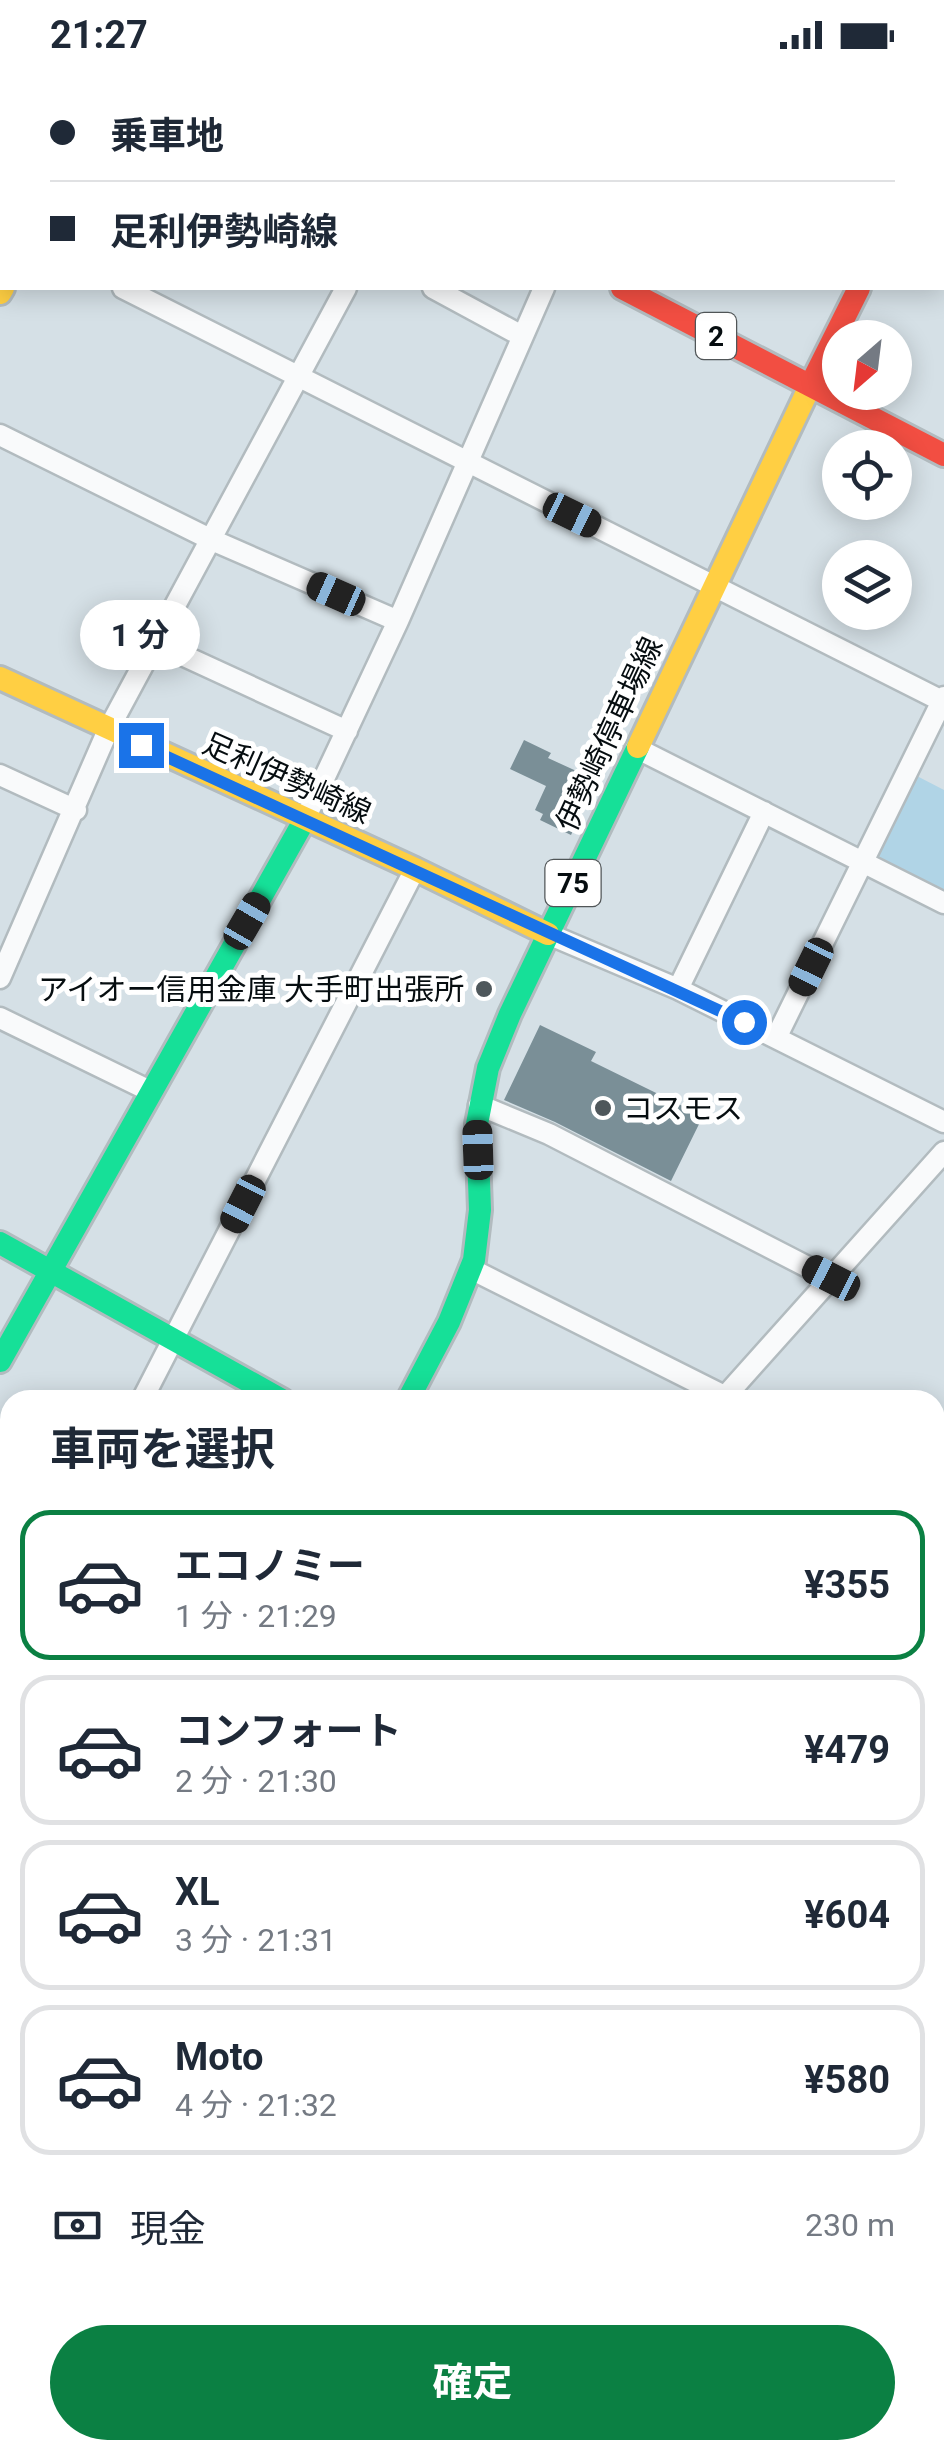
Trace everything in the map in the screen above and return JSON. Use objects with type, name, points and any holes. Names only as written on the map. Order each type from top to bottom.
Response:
[{"type":"main road","name":"2","points":[[626,290],[944,455]]},
{"type":"main road","name":"伊勢崎停車場線","points":[[413,1390],[471,1268],[478,1240],[477,1122],[490,1062],[713,584],[859,290]]},
{"type":"main road","name":"足利伊勢崎線","points":[[0,678],[548,934]]},
{"type":"main road","points":[[0,1361],[304,819]]},
{"type":"main road","points":[[0,1243],[264,1390]]},
{"type":"street","points":[[127,290],[943,700],[776,1038]]},
{"type":"street","points":[[0,978],[108,730],[345,290]]},
{"type":"street","points":[[437,290],[522,336]]},
{"type":"street","points":[[304,819],[398,620],[543,290]]},
{"type":"street","points":[[0,436],[212,540],[398,620]]},
{"type":"street","points":[[156,643],[347,731]]},
{"type":"street","points":[[636,748],[944,902]]},
{"type":"street","points":[[0,775],[76,810]]},
{"type":"street","points":[[678,988],[764,812]]},
{"type":"street","points":[[147,1390],[415,869]]},
{"type":"street","points":[[548,934],[678,988],[944,1122]]},
{"type":"street","points":[[0,1018],[152,1092]]},
{"type":"street","points":[[480,1105],[549,1134],[831,1278]]},
{"type":"street","points":[[734,1390],[944,1152]]},
{"type":"street","points":[[471,1268],[708,1390]]},
{"type":"shaded area","points":[[915,775],[944,790],[944,891],[880,858],[877,849]]},
{"type":"building","points":[[524,740],[551,753],[548,758],[596,780],[571,835],[540,820],[543,814],[535,810],[546,786],[510,769]]},
{"type":"building","name":"コスモス","points":[[540,1025],[596,1052],[591,1061],[703,1116],[671,1181],[504,1100]]},
{"type":"traffic: fast","points":[[413,1390],[449,1322],[474,1260],[480,1210],[477,1124],[488,1068],[638,747]]},
{"type":"traffic: fast","points":[[0,1361],[305,819]]},
{"type":"traffic: fast","points":[[0,1243],[264,1390]]},
{"type":"traffic: slow","points":[[638,747],[811,384]]},
{"type":"traffic: slow","points":[[0,678],[548,934]]},
{"type":"traffic: jam","points":[[626,290],[944,455]]},
{"type":"traffic: jam","points":[[811,384],[858,290]]},
{"type":"place","name":"アイオー信用金庫 大手町出張所","points":[[484,989]]},
{"type":"place","name":"コスモス","points":[[603,1108]]},
{"type":"route","points":[[141,745],[548,934],[678,988],[744,1022]]}]
